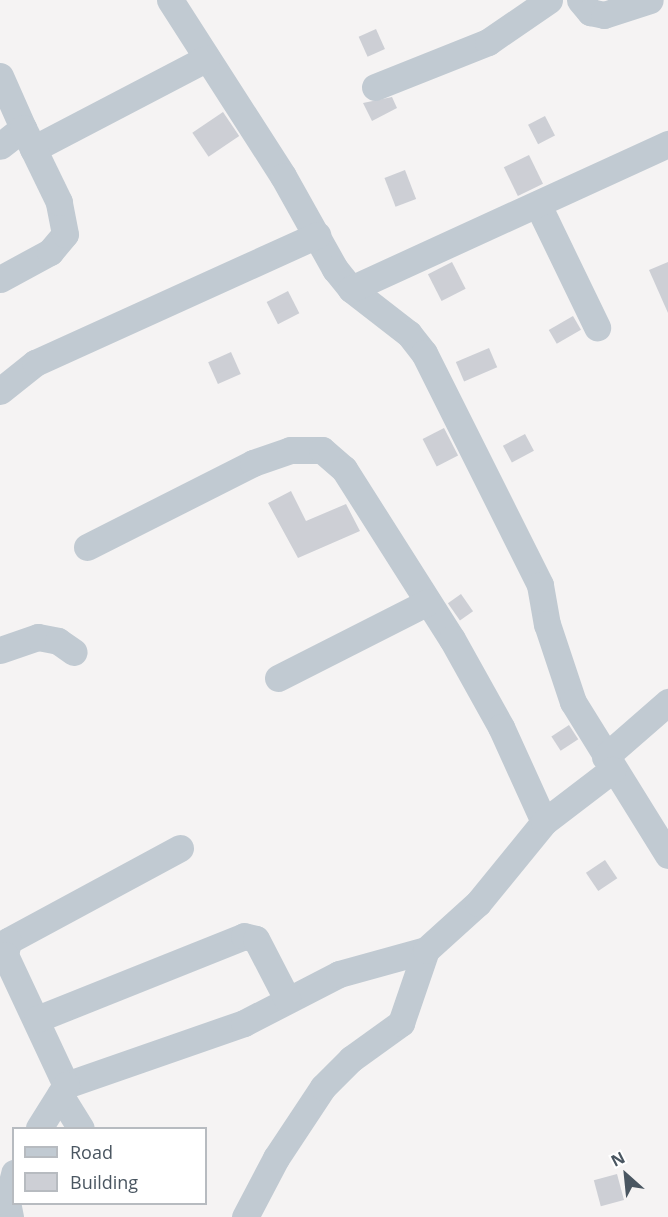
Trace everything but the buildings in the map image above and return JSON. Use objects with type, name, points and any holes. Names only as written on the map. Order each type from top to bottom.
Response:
[{"type":"street","points":[[170,0],[351,288],[409,334],[464,425],[540,585],[547,624],[573,702],[630,795],[660,834]]},
{"type":"street","points":[[375,87],[488,42],[549,0]]},
{"type":"street","points":[[580,0],[590,12],[604,15],[650,0]]},
{"type":"street","points":[[0,147],[28,139],[207,58]]},
{"type":"street","points":[[0,76],[58,202],[65,234],[50,252],[0,279]]},
{"type":"street","points":[[351,288],[668,144]]},
{"type":"street","points":[[538,205],[597,327]]},
{"type":"street","points":[[0,391],[55,354],[317,235]]},
{"type":"street","points":[[87,548],[253,463],[290,450],[322,450],[344,469],[428,603],[501,727],[544,822]]},
{"type":"street","points":[[278,678],[428,603]]},
{"type":"street","points":[[0,650],[38,637],[58,641],[74,652]]},
{"type":"street","points":[[40,1127],[63,1090],[244,1023],[286,999],[339,974],[426,950],[478,903],[544,822],[609,763],[668,702]]},
{"type":"street","points":[[81,1127],[63,1090],[37,1019],[6,955],[8,941],[180,848]]},
{"type":"street","points":[[37,1019],[244,936],[256,939],[286,999]]},
{"type":"street","points":[[245,1217],[276,1158],[323,1087],[351,1059],[401,1023],[426,950]]},
{"type":"street","points":[[10,1217],[7,1202],[12,1181]]}]
